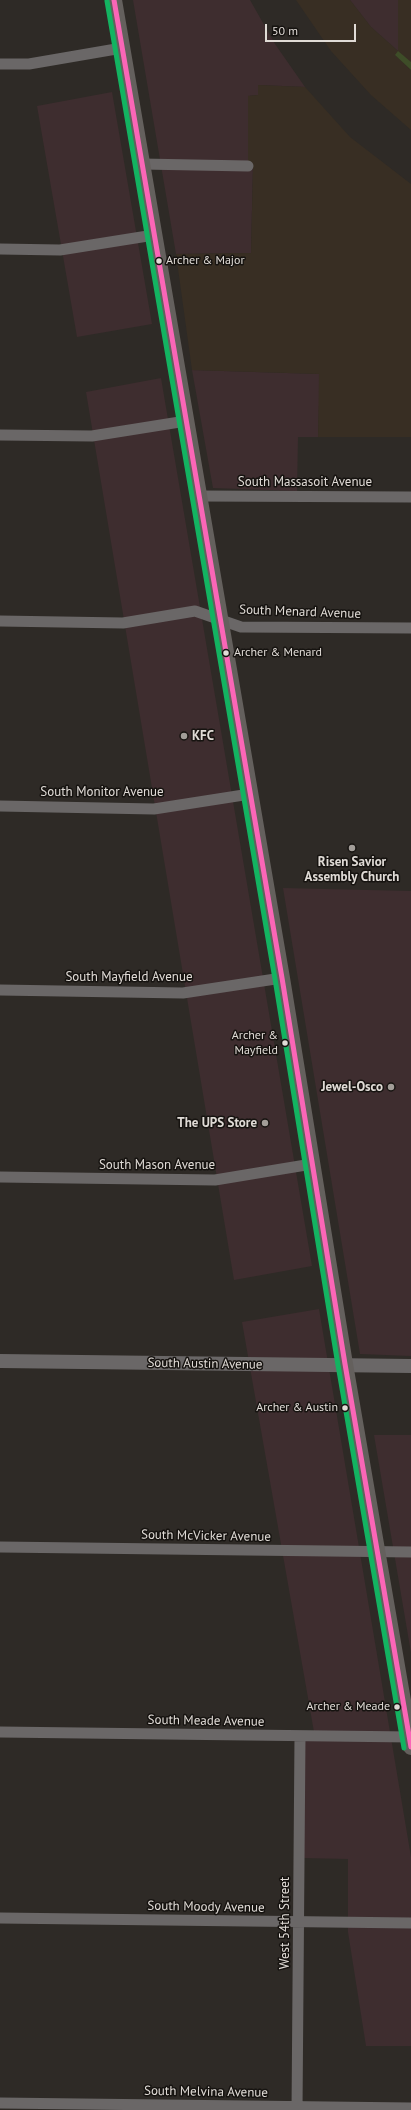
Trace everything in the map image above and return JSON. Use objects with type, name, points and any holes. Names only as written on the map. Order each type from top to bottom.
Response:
[{"type":"main road","points":[[114,0],[282,978],[344,1364],[410,1740]]},
{"type":"street","points":[[0,64],[29,64],[122,48]]},
{"type":"street","points":[[142,164],[248,166]]},
{"type":"street","points":[[0,249],[60,250],[154,235]]},
{"type":"street","points":[[0,435],[92,436],[186,421]]},
{"type":"street","name":"South Massasoit Avenue","points":[[199,496],[411,497]]},
{"type":"street","name":"South Menard Avenue","points":[[0,621],[123,623],[195,611],[241,627],[411,628]]},
{"type":"street","name":"South Monitor Avenue","points":[[0,806],[154,809],[250,794]]},
{"type":"street","name":"South Mayfield Avenue","points":[[0,990],[183,993],[282,978]]},
{"type":"street","name":"South Mason Avenue","points":[[0,1177],[215,1180],[312,1164]]},
{"type":"street","name":"South Austin Avenue","points":[[0,1361],[411,1366]]},
{"type":"street","name":"South McVicker Avenue","points":[[0,1547],[411,1552]]},
{"type":"street","name":"South Meade Avenue","points":[[0,1732],[300,1736],[410,1740]]},
{"type":"street","name":"West 54th Street","points":[[297,2108],[300,1736]]},
{"type":"street","name":"South Moody Avenue","points":[[0,1918],[411,1923]]},
{"type":"street","name":"South Melvina Avenue","points":[[0,2103],[297,2108],[411,2108]]},
{"type":"shaded area","points":[[133,0],[250,0],[275,44],[305,87],[258,85],[258,95],[248,96],[253,166],[251,253],[176,254]]},
{"type":"shaded area","points":[[296,0],[350,0],[371,27],[398,51],[398,0],[411,0],[411,65],[395,55],[411,70],[411,130],[371,95],[331,51]]},
{"type":"shaded area","points":[[350,0],[398,0],[398,51],[371,27]]},
{"type":"shaded area","points":[[258,85],[305,87],[350,137],[411,184],[411,437],[318,437],[319,374],[192,370],[176,254],[251,253],[253,167],[248,166],[248,96],[258,95]]},
{"type":"shaded area","points":[[112,92],[152,324],[77,337],[37,106]]},
{"type":"shaded area","points":[[192,370],[320,374],[318,437],[298,437],[297,491],[213,488]]},
{"type":"shaded area","points":[[161,378],[312,1266],[234,1280],[86,392]]},
{"type":"shaded area","points":[[283,888],[411,891],[411,1356],[360,1354]]},
{"type":"shaded area","points":[[319,1309],[411,1857],[411,2046],[366,2046],[348,1932],[348,1859],[303,1858],[304,1733],[314,1732],[242,1322]]},
{"type":"shaded area","points":[[374,1435],[411,1435],[411,1653]]},
{"type":"green space","points":[[398,51],[411,62],[411,70],[395,55]]},
{"type":"transit line","points":[[114,0],[282,978],[345,1364],[411,1747]]},
{"type":"transit line","points":[[107,1],[275,979],[338,1365],[404,1748]]},
{"type":"place","name":"Archer & Major","points":[[159,261]]},
{"type":"place","name":"Archer & Menard","points":[[226,653]]},
{"type":"place","name":"KFC","points":[[184,736]]},
{"type":"place","name":"Risen Savior Assembly Church","points":[[352,848]]},
{"type":"place","name":"Archer & Mayfield","points":[[285,1043]]},
{"type":"place","name":"Jewel-Osco","points":[[391,1087]]},
{"type":"place","name":"The UPS Store","points":[[265,1123]]},
{"type":"place","name":"Archer & Austin","points":[[345,1408]]},
{"type":"place","name":"Archer & Meade","points":[[397,1707]]}]
